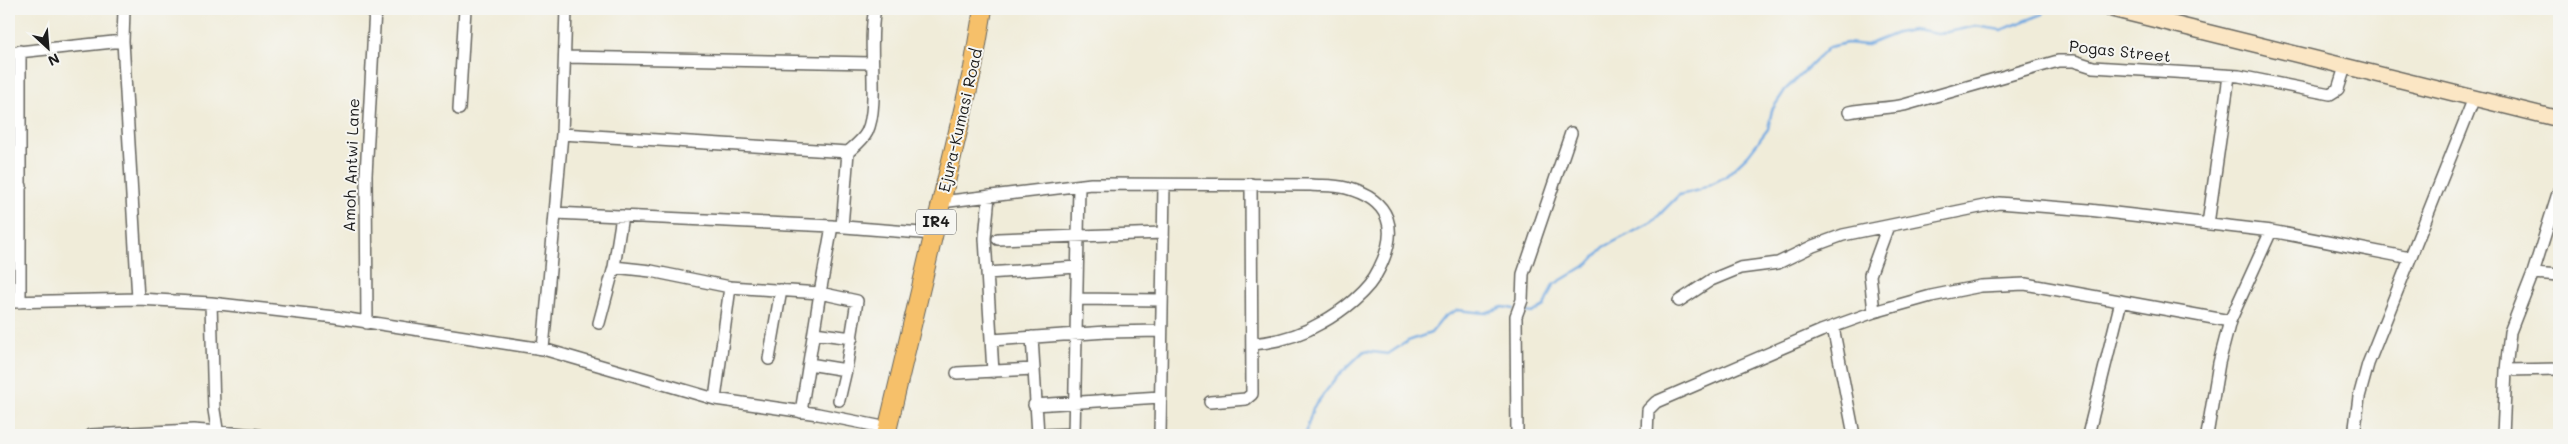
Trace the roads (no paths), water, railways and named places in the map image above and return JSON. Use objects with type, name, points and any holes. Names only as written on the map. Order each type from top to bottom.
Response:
[{"type":"main road","name":"Ejura-Kumasi Road","points":[[887,432],[973,68],[983,9]]},
{"type":"street","points":[[124,9],[123,41],[138,299]]},
{"type":"street","name":"Amoh Antwi Lane","points":[[367,323],[366,175],[375,9]]},
{"type":"street","points":[[459,109],[465,9]]},
{"type":"street","points":[[543,349],[562,134],[566,57],[566,9]]},
{"type":"street","points":[[801,412],[820,293],[837,227],[848,152],[866,134],[870,120],[871,63],[875,9]]},
{"type":"street","points":[[2112,9],[2559,119]]},
{"type":"street","points":[[123,41],[14,52],[21,186],[14,302],[138,299],[211,303],[335,317],[543,349],[714,399],[801,412],[887,432]]},
{"type":"street","points":[[566,57],[871,63]]},
{"type":"street","name":"Pogas Street","points":[[1849,112],[1869,107],[1888,108],[1904,105],[2058,61],[2074,61],[2093,67],[2229,76],[2330,94],[2338,89],[2345,67]]},
{"type":"street","points":[[2208,224],[2229,76]]},
{"type":"street","points":[[2354,435],[2359,397],[2368,364],[2474,98]]},
{"type":"street","points":[[1517,435],[1516,316],[1522,300],[1523,274],[1571,133]]},
{"type":"street","points":[[562,134],[848,152]]},
{"type":"street","points":[[941,202],[1079,186],[1250,184],[1345,188],[1366,196],[1384,209],[1390,220],[1389,239],[1379,269],[1371,281],[1350,302],[1321,324],[1278,340],[1252,344]]},
{"type":"street","points":[[1210,402],[1246,398],[1252,394],[1250,184]]},
{"type":"street","points":[[1160,435],[1164,185]]},
{"type":"street","points":[[9,187],[21,186]]},
{"type":"street","points":[[1043,435],[1074,435],[1079,186]]},
{"type":"street","points":[[2504,435],[2506,370],[2510,332],[2533,273],[2559,190]]},
{"type":"street","points":[[989,196],[985,238],[993,372]]},
{"type":"street","points":[[1679,301],[1711,280],[1740,268],[1778,263],[1813,246],[1843,235],[1999,203],[2089,210],[2271,232],[2410,258]]},
{"type":"street","points":[[555,213],[837,227],[934,234]]},
{"type":"street","points":[[599,323],[614,267],[622,216]]},
{"type":"street","points":[[1874,312],[1870,275],[1888,226]]},
{"type":"street","points":[[2207,435],[2219,363],[2230,321],[2271,232]]},
{"type":"street","points":[[998,238],[1163,233]]},
{"type":"street","points":[[614,267],[651,271],[730,287],[820,293],[857,301],[852,338],[839,400]]},
{"type":"street","points":[[987,273],[1077,267]]},
{"type":"street","points":[[2533,273],[2559,275]]},
{"type":"street","points":[[1647,435],[1648,410],[1656,402],[1833,327],[1874,312],[1931,296],[1981,286],[2025,284],[2230,321]]},
{"type":"street","points":[[714,399],[730,287]]},
{"type":"street","points":[[769,359],[781,290]]},
{"type":"street","points":[[1077,300],[1162,300]]},
{"type":"street","points":[[2088,435],[2121,301]]},
{"type":"street","points":[[211,303],[213,392],[218,433]]},
{"type":"street","points":[[1833,327],[1854,435]]},
{"type":"street","points":[[992,340],[1106,332],[1161,331]]},
{"type":"street","points":[[814,333],[852,338]]},
{"type":"street","points":[[1032,337],[1034,404],[1038,435]]},
{"type":"street","points":[[809,364],[846,370]]},
{"type":"street","points":[[2506,370],[2559,369]]},
{"type":"street","points":[[957,373],[1033,370]]},
{"type":"street","points":[[1034,404],[1160,397]]},
{"type":"street","points":[[91,435],[218,433],[258,435]]},
{"type":"waterway","points":[[1522,311],[1532,313],[1544,306],[1553,285],[1588,264],[1604,247],[1652,222],[1679,195],[1699,190],[1725,177],[1748,155],[1768,129],[1772,110],[1785,90],[1829,47],[1847,43],[1867,45],[1897,33],[1913,30],[1938,34],[1976,26],[2001,30],[2043,14],[2045,9]]},
{"type":"waterway","points":[[1305,435],[1313,408],[1337,377],[1364,351],[1388,354],[1408,341],[1431,333],[1444,317],[1457,310],[1485,313],[1503,307],[1514,309]]}]
